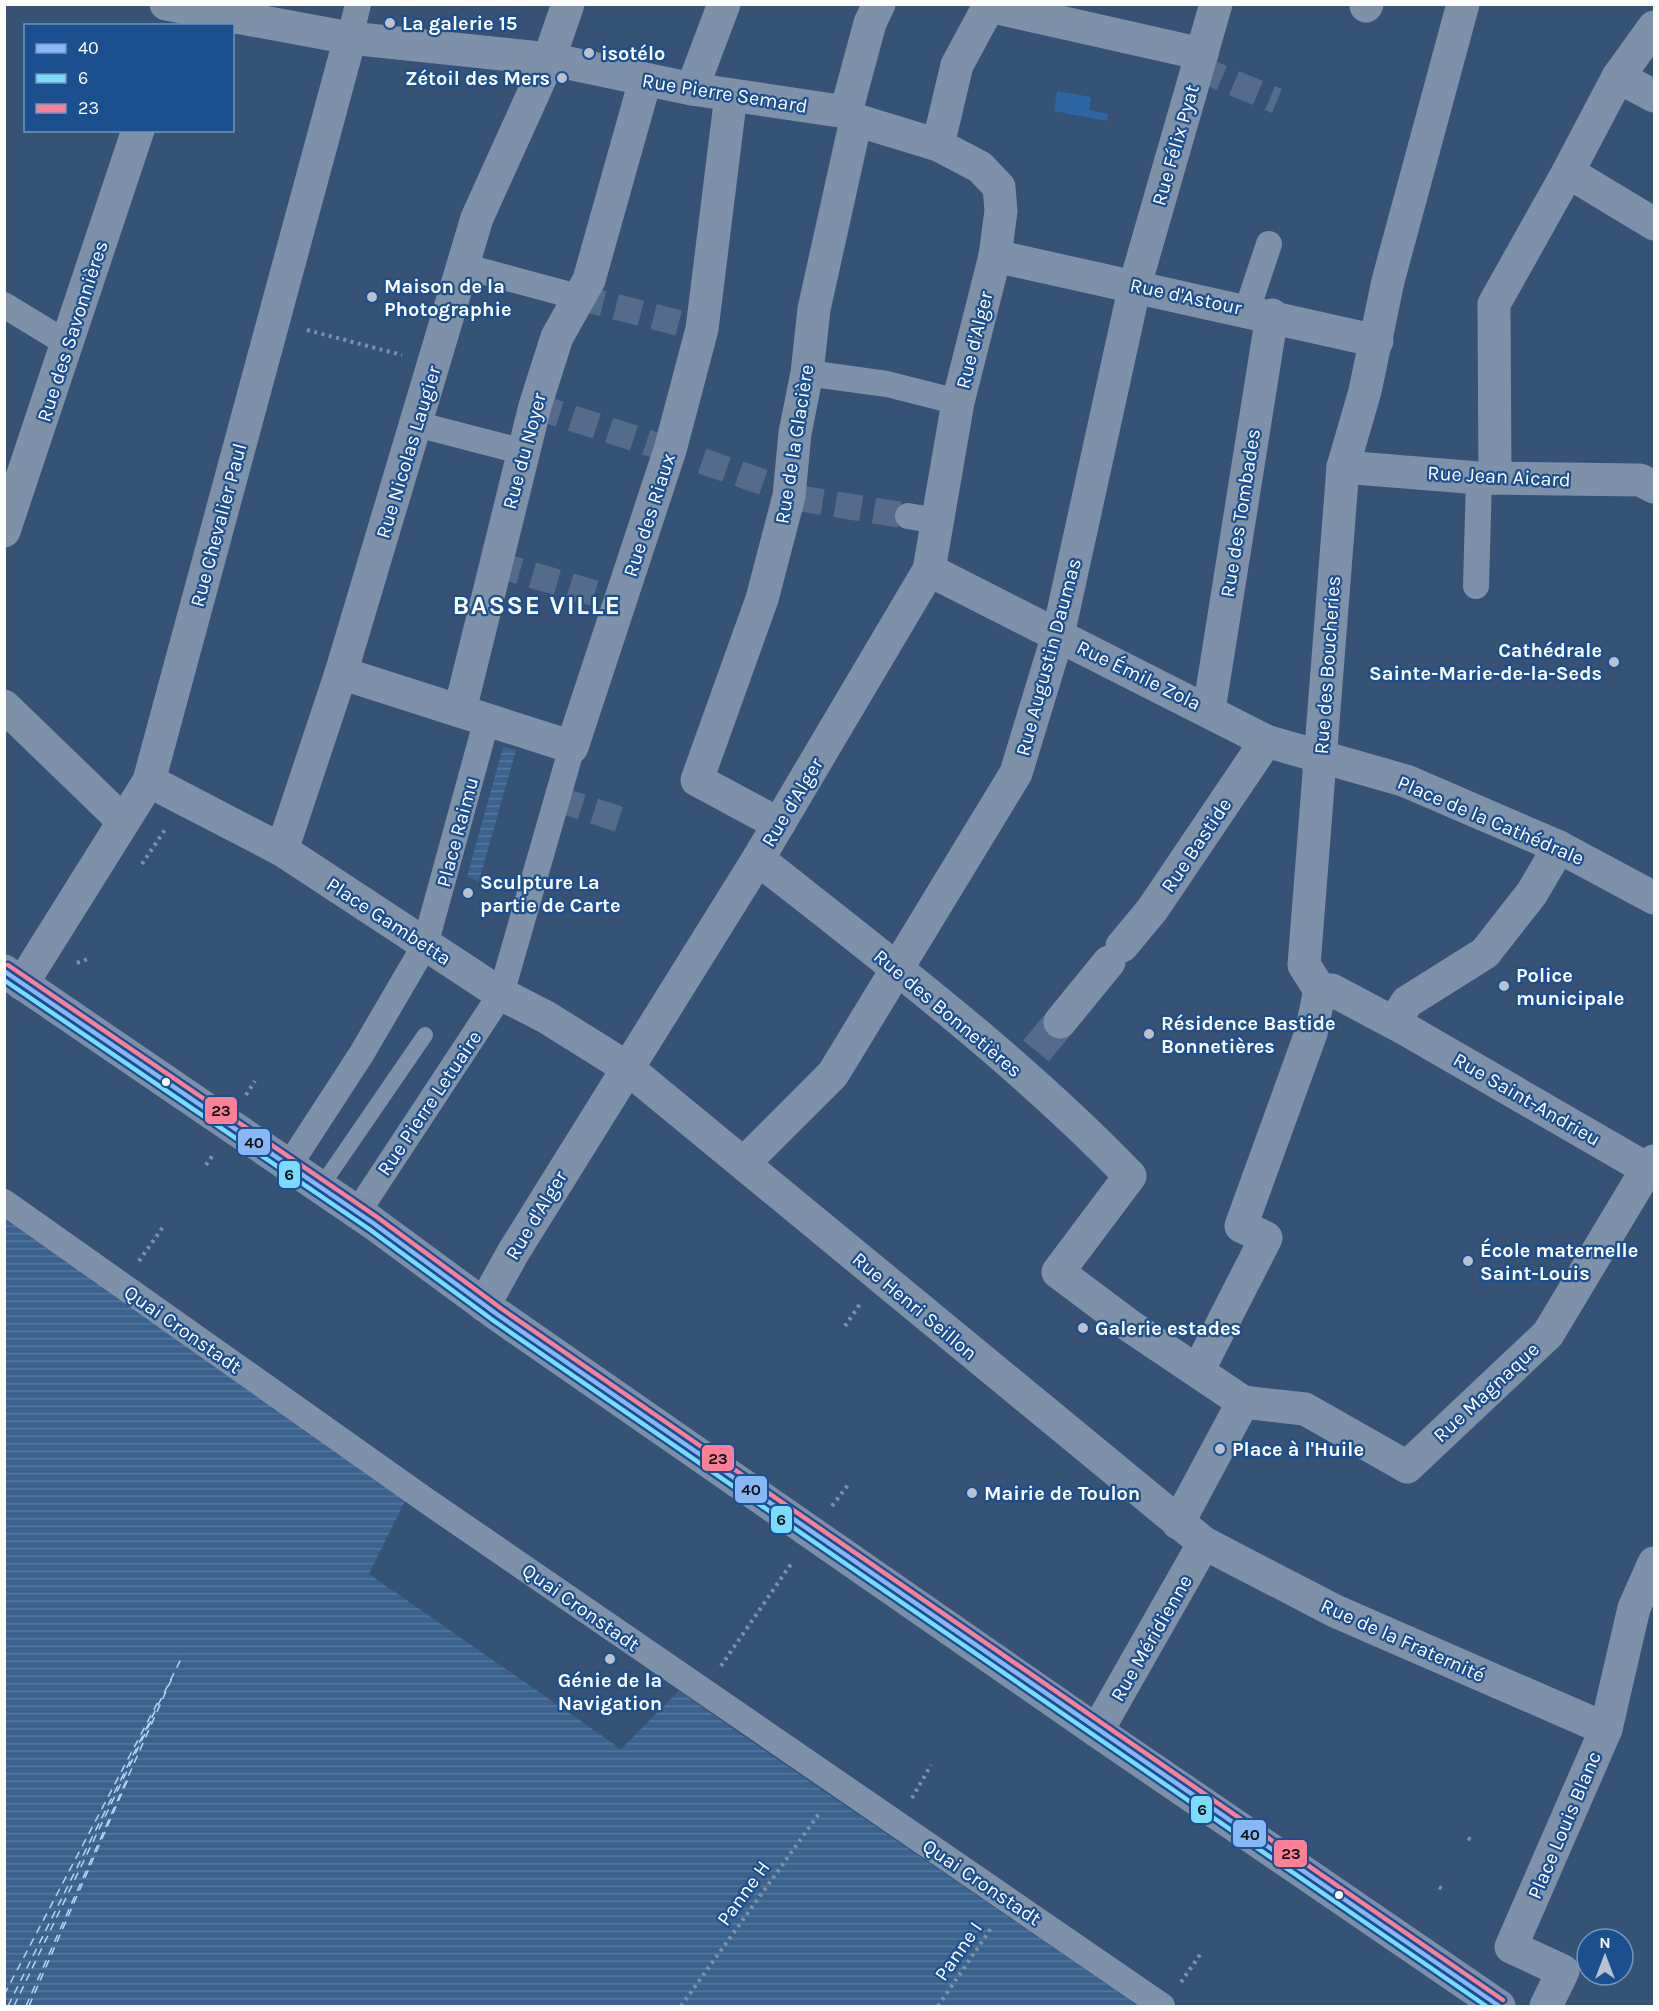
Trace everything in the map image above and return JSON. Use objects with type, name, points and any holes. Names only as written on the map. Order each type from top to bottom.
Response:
[{"type":"main road","points":[[13,977],[357,1213],[484,1305],[1097,1731],[1499,2007]]},
{"type":"street","points":[[350,38],[358,4]]},
{"type":"street","name":"Rue Nicolas Laugier","points":[[282,850],[341,673],[477,218],[549,59],[568,4]]},
{"type":"street","points":[[692,89],[724,4]]},
{"type":"street","name":"Rue de la Glacière","points":[[779,824],[697,780],[762,599],[789,494],[795,434],[807,373],[814,309],[870,23],[879,4]]},
{"type":"street","name":"Rue Félix Pyat","points":[[1134,285],[1216,4]]},
{"type":"street","name":"Rue des Boucheries","points":[[1320,990],[1305,965],[1343,467],[1377,341],[1388,281],[1463,4]]},
{"type":"street","points":[[938,145],[957,65],[990,5],[1202,54]]},
{"type":"street","name":"Rue Pierre Semard","points":[[174,10],[350,38],[549,59],[645,81],[851,116],[938,145]]},
{"type":"street","points":[[1476,586],[1487,478],[1494,304],[1618,77],[1654,27]]},
{"type":"street","name":"Rue Chevalier Paul","points":[[13,977],[149,781],[350,38]]},
{"type":"street","points":[[1618,77],[1654,96]]},
{"type":"street","name":"Rue du Noyer","points":[[474,714],[524,452],[557,336],[589,280],[645,81]]},
{"type":"street","name":"Rue des Riaux","points":[[501,994],[572,747],[677,452],[702,329],[731,95]]},
{"type":"street","name":"Rue des Savonnières","points":[[4,531],[137,132]]},
{"type":"street","name":"Rue d'Alger","points":[[484,1305],[514,1251],[626,1067],[758,859],[929,570],[923,519],[958,402],[995,256],[1001,211],[999,187],[980,167],[938,145]]},
{"type":"street","points":[[1568,172],[1654,224]]},
{"type":"street","points":[[1259,313],[1269,244]]},
{"type":"street","name":"Rue d'Astour","points":[[995,256],[1134,285],[1377,341]]},
{"type":"street","points":[[463,266],[578,297]]},
{"type":"street","name":"Rue Augustin Daumas","points":[[744,1163],[833,1074],[1016,773],[1058,635],[1134,285]]},
{"type":"street","points":[[4,305],[68,344]]},
{"type":"street","name":"Rue des Tombades","points":[[1209,710],[1259,313]]},
{"type":"street","points":[[807,373],[887,384],[958,402]]},
{"type":"street","points":[[416,424],[524,452]]},
{"type":"street","name":"Rue Jean Aicard","points":[[1343,467],[1487,478],[1650,477]]},
{"type":"street","name":"Rue Émile Zola","points":[[929,570],[1209,710],[1266,741],[1321,756]]},
{"type":"street","points":[[341,673],[572,747]]},
{"type":"street","points":[[4,706],[122,820]]},
{"type":"street","name":"Place Raimu","points":[[425,945],[474,714]]},
{"type":"street","name":"Rue Bastide","points":[[1060,1022],[1152,910],[1266,741]]},
{"type":"street","name":"Place de la Cathédrale","points":[[1321,756],[1406,781],[1559,847],[1654,898]]},
{"type":"street","name":"Place Gambetta","points":[[149,781],[282,850],[501,994],[546,1017],[626,1067]]},
{"type":"street","points":[[1401,1026],[1407,1002],[1485,953],[1532,893],[1559,847]]},
{"type":"street","name":"Rue des Bonnetières","points":[[758,859],[898,969],[1027,1061],[1081,1125],[1130,1176],[1058,1272],[1130,1326],[1199,1370]]},
{"type":"street","points":[[288,1167],[362,1053],[425,945]]},
{"type":"street","points":[[1178,1523],[1243,1402],[1199,1370],[1266,1238],[1241,1226],[1311,1033],[1320,990]]},
{"type":"street","name":"Rue Saint-Andrieu","points":[[1320,990],[1332,990],[1401,1026],[1651,1165]]},
{"type":"street","name":"Rue Pierre Letuaire","points":[[357,1213],[501,994]]},
{"type":"street","name":"Rue Henri Seillon","points":[[626,1067],[1204,1543]]},
{"type":"street","name":"Rue Magnaque","points":[[1243,1402],[1305,1409],[1407,1467],[1548,1334],[1651,1165]]},
{"type":"street","name":"Quai Cronstadt","points":[[4,1202],[704,1692],[1162,2007]]},
{"type":"street","name":"Rue de la Fraternité","points":[[1204,1543],[1335,1611],[1606,1729]]},
{"type":"street","name":"Rue Méridienne","points":[[1097,1731],[1204,1543]]},
{"type":"street","name":"Place Louis Blanc","points":[[1546,2007],[1563,1971],[1511,1947],[1606,1729],[1634,1608],[1654,1563]]},
{"type":"lane","points":[[320,1188],[425,1035]]},
{"type":"path","points":[[274,321],[434,363]]},
{"type":"path","points":[[136,874],[184,799]]},
{"type":"path","points":[[121,1286],[163,1227]]},
{"type":"path","points":[[704,1692],[812,1532],[848,1485]]},
{"type":"path","name":"Panne H","points":[[681,2007],[823,1807]]},
{"type":"path","points":[[1439,1887],[1444,1890]]},
{"type":"path","name":"Panne I","points":[[938,2007],[996,1921]]},
{"type":"shaded area","points":[[1057,91],[1091,97],[1089,110],[1108,114],[1107,121],[1054,111]]},
{"type":"shaded area","points":[[503,747],[516,750],[479,881],[467,877]]},
{"type":"shaded area","points":[[4,1215],[406,1499],[369,1574],[621,1749],[679,1691],[1138,2006],[5,2006]]},
{"type":"ferry route","points":[[8,2006],[183,1655]]},
{"type":"ferry route","points":[[26,2006],[172,1678]]},
{"type":"ferry route","points":[[4,1995],[160,1698]]},
{"type":"ferry route","points":[[14,2006],[151,1721]]},
{"type":"ferry route","points":[[29,2006],[128,1779]]},
{"type":"tunnel","points":[[1198,68],[1277,101]]},
{"type":"tunnel","points":[[578,297],[702,329]]},
{"type":"tunnel","points":[[535,406],[670,450]]},
{"type":"tunnel","points":[[702,461],[780,488]]},
{"type":"tunnel","points":[[797,498],[908,516]]},
{"type":"tunnel","points":[[495,564],[621,601]]},
{"type":"tunnel","points":[[557,799],[625,821]]},
{"type":"tunnel","points":[[1036,1051],[1060,1022]]},
{"type":"transit line","name":"23","points":[[8,965],[377,1217],[502,1309],[1503,2000]]},
{"type":"transit line","name":"40","points":[[4,971],[373,1223],[498,1315],[1499,2006]]},
{"type":"transit line","name":"6","points":[[4,980],[369,1229],[494,1321],[1486,2006]]},
{"type":"place","name":"La galerie 15","points":[[390,23]]},
{"type":"place","name":"isotélo","points":[[589,53]]},
{"type":"place","name":"Zétoil des Mers","points":[[562,78]]},
{"type":"place","name":"Maison de la Photographie","points":[[372,297]]},
{"type":"place","name":"Cathédrale Sainte-Marie-de-la-Seds","points":[[1614,662]]},
{"type":"place","name":"Sculpture La partie de Carte","points":[[468,893]]},
{"type":"place","name":"Police municipale","points":[[1504,986]]},
{"type":"place","name":"Résidence Bastide Bonnetières","points":[[1149,1034]]},
{"type":"place","name":"École maternelle Saint-Louis","points":[[1468,1261]]},
{"type":"place","name":"Galerie estades","points":[[1083,1328]]},
{"type":"place","name":"Place à l'Huile","points":[[1220,1449]]},
{"type":"place","name":"Mairie de Toulon","points":[[972,1493]]},
{"type":"place","name":"Génie de la Navigation","points":[[610,1659]]},
{"type":"district","name":"BASSE VILLE","points":[[537,605]]}]
